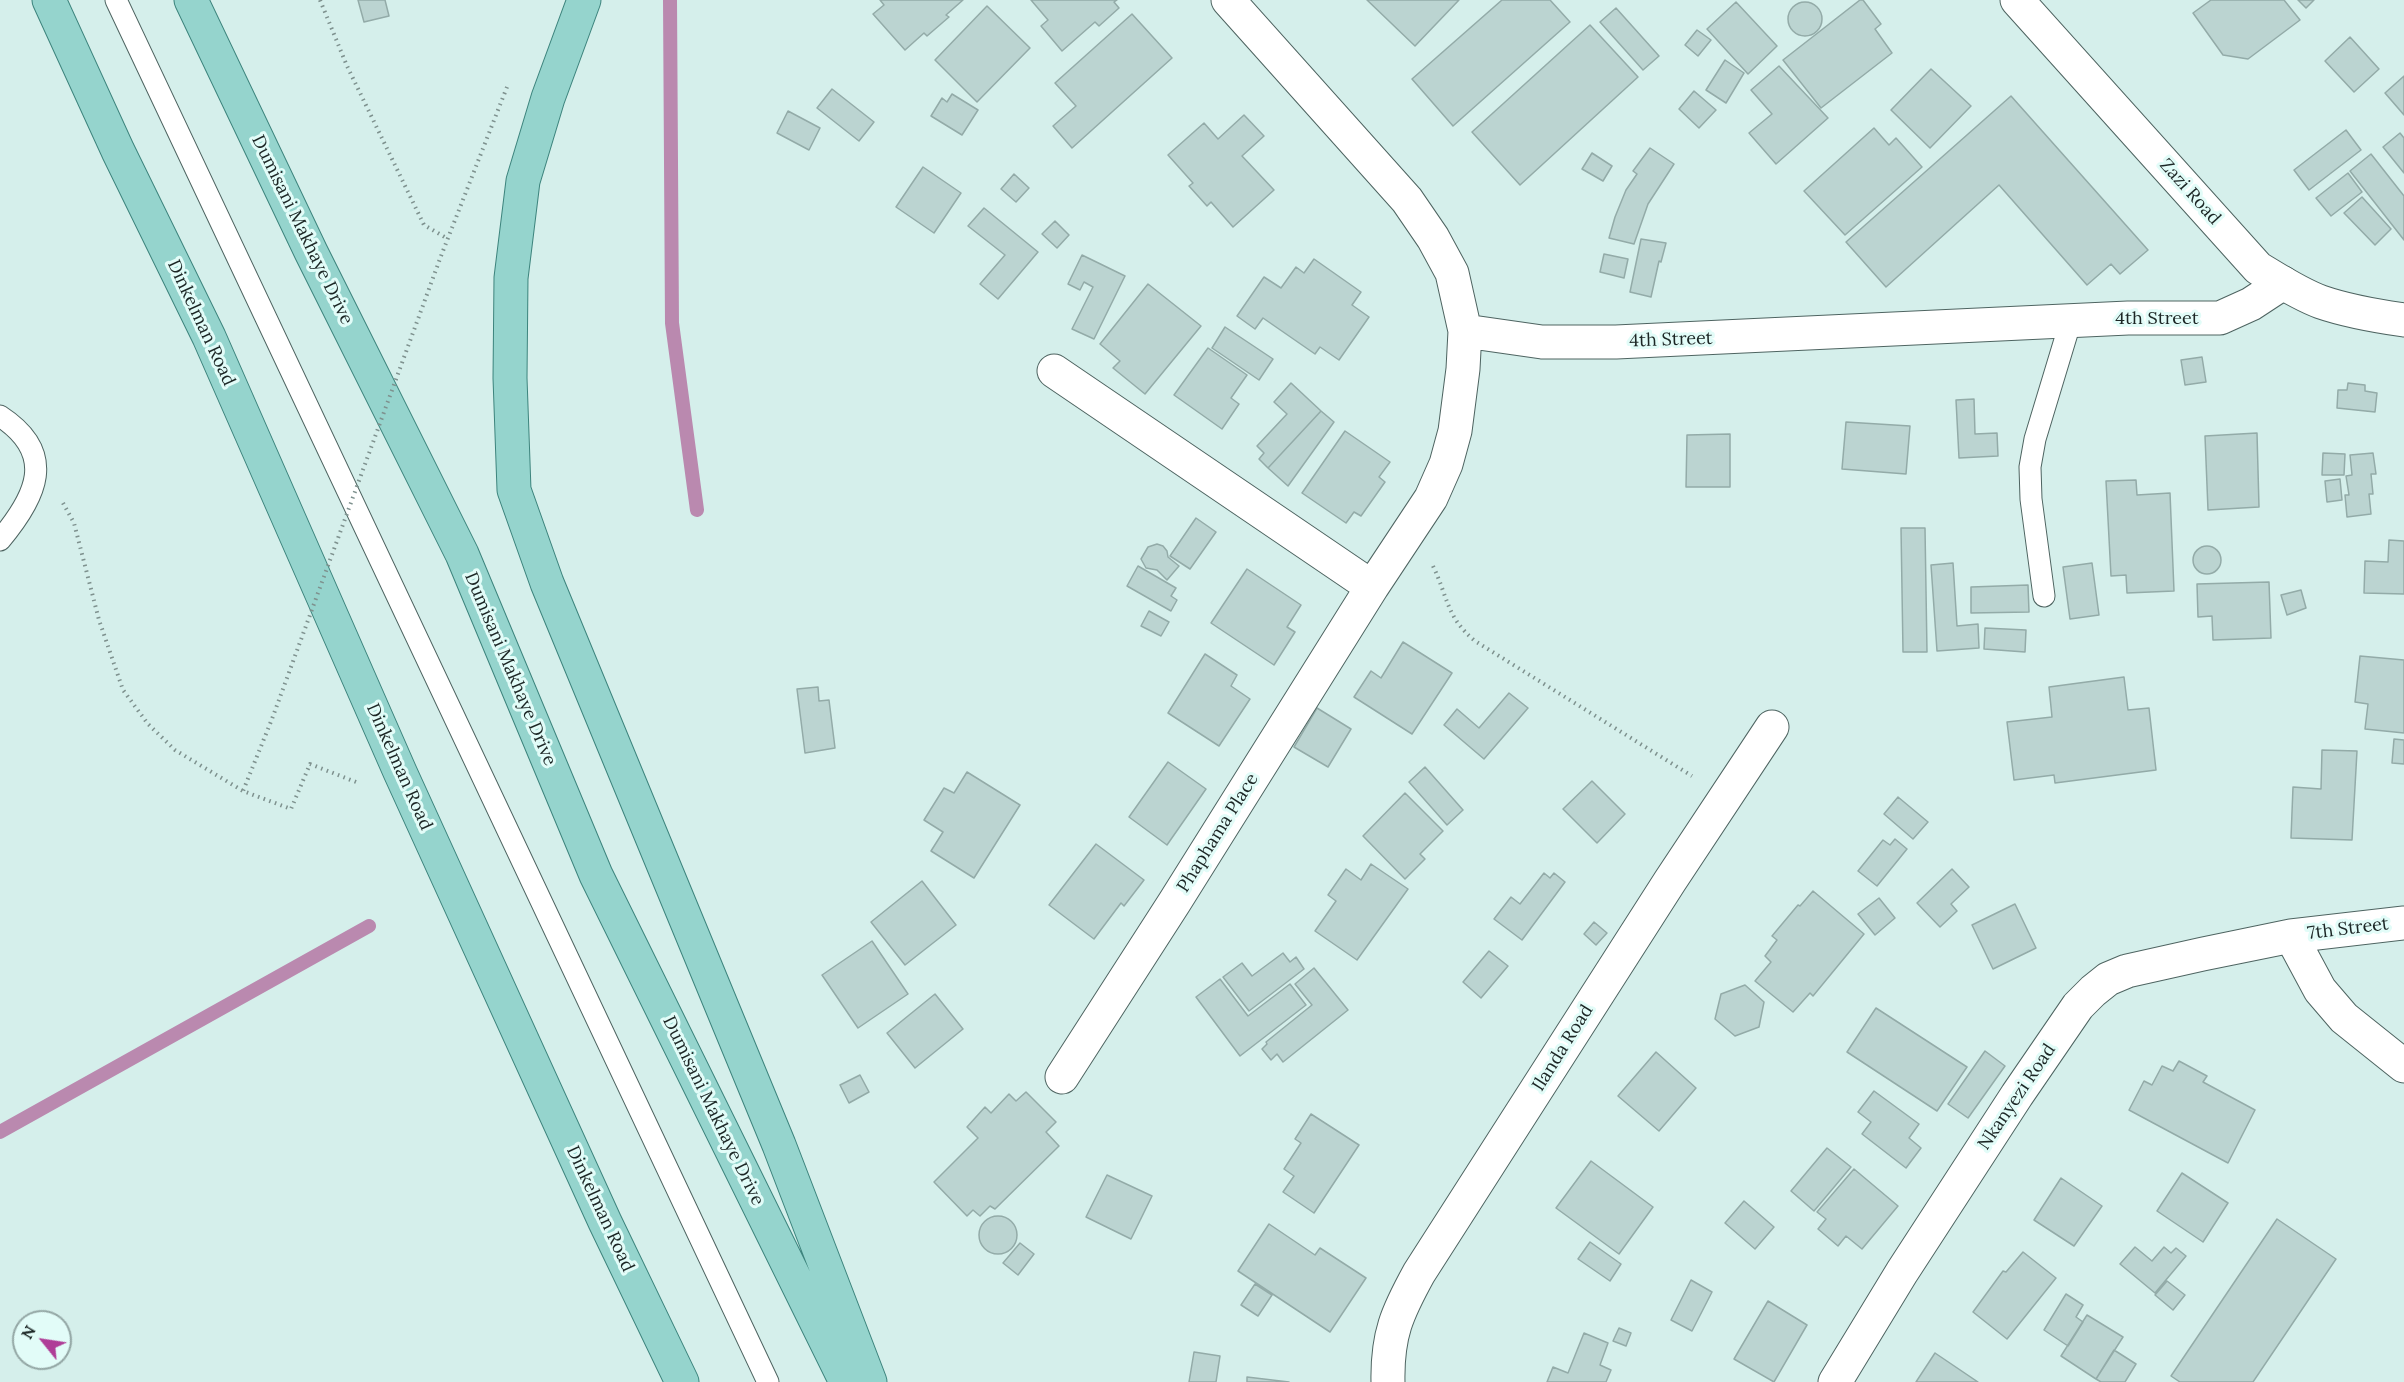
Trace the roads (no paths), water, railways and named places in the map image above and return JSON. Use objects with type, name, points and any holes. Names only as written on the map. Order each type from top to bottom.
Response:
[{"type":"main road","points":[[29,0],[118,151]]},
{"type":"main road","points":[[48,0],[118,151]]},
{"type":"main road","name":"Dumisani Makhaye Drive","points":[[191,0],[311,252],[462,554],[596,875],[846,1382]]},
{"type":"main road","points":[[584,0],[548,98],[523,181],[511,278],[510,378],[514,490],[547,583],[779,1146],[870,1382]]},
{"type":"main road","name":"Dinkelman Road","points":[[118,151],[208,337],[400,772],[605,1222],[682,1382]]},
{"type":"street","points":[[1228,0],[1407,200],[1433,238],[1452,273],[1464,331]]},
{"type":"street","name":"Zazi Road","points":[[2017,0],[2258,268],[2320,302],[2376,316],[2404,320]]},
{"type":"street","name":"4th Street","points":[[1464,331],[1542,342],[1616,342],[2071,320],[2220,318],[2251,304],[2283,283]]},
{"type":"street","name":"Phaphama Place","points":[[1062,1077],[1372,587],[1431,498],[1455,430],[1463,369],[1464,331]]},
{"type":"street","points":[[1054,371],[1372,587]]},
{"type":"street","name":"Ilanda Road","points":[[1388,1382],[1387,1361],[1391,1332],[1401,1305],[1419,1273],[1670,881],[1772,727]]},
{"type":"street","name":"7th Street","points":[[2291,936],[2404,923]]},
{"type":"street","points":[[2291,936],[2320,990],[2344,1018],[2404,1066]]},
{"type":"street","name":"Nkanyezi Road","points":[[1835,1382],[1902,1272],[2017,1095],[2078,1006],[2093,991],[2108,979],[2127,972],[2291,936]]},
{"type":"lane","points":[[116,0],[768,1382]]},
{"type":"lane","points":[[2044,596],[2031,499],[2030,467],[2035,439],[2071,320]]},
{"type":"lane","points":[[0,416],[16,426],[31,449],[37,475],[30,498],[20,516],[0,540]]},
{"type":"waterway","points":[[670,0],[672,323],[697,510]]},
{"type":"waterway","points":[[0,1132],[369,926]]}]
